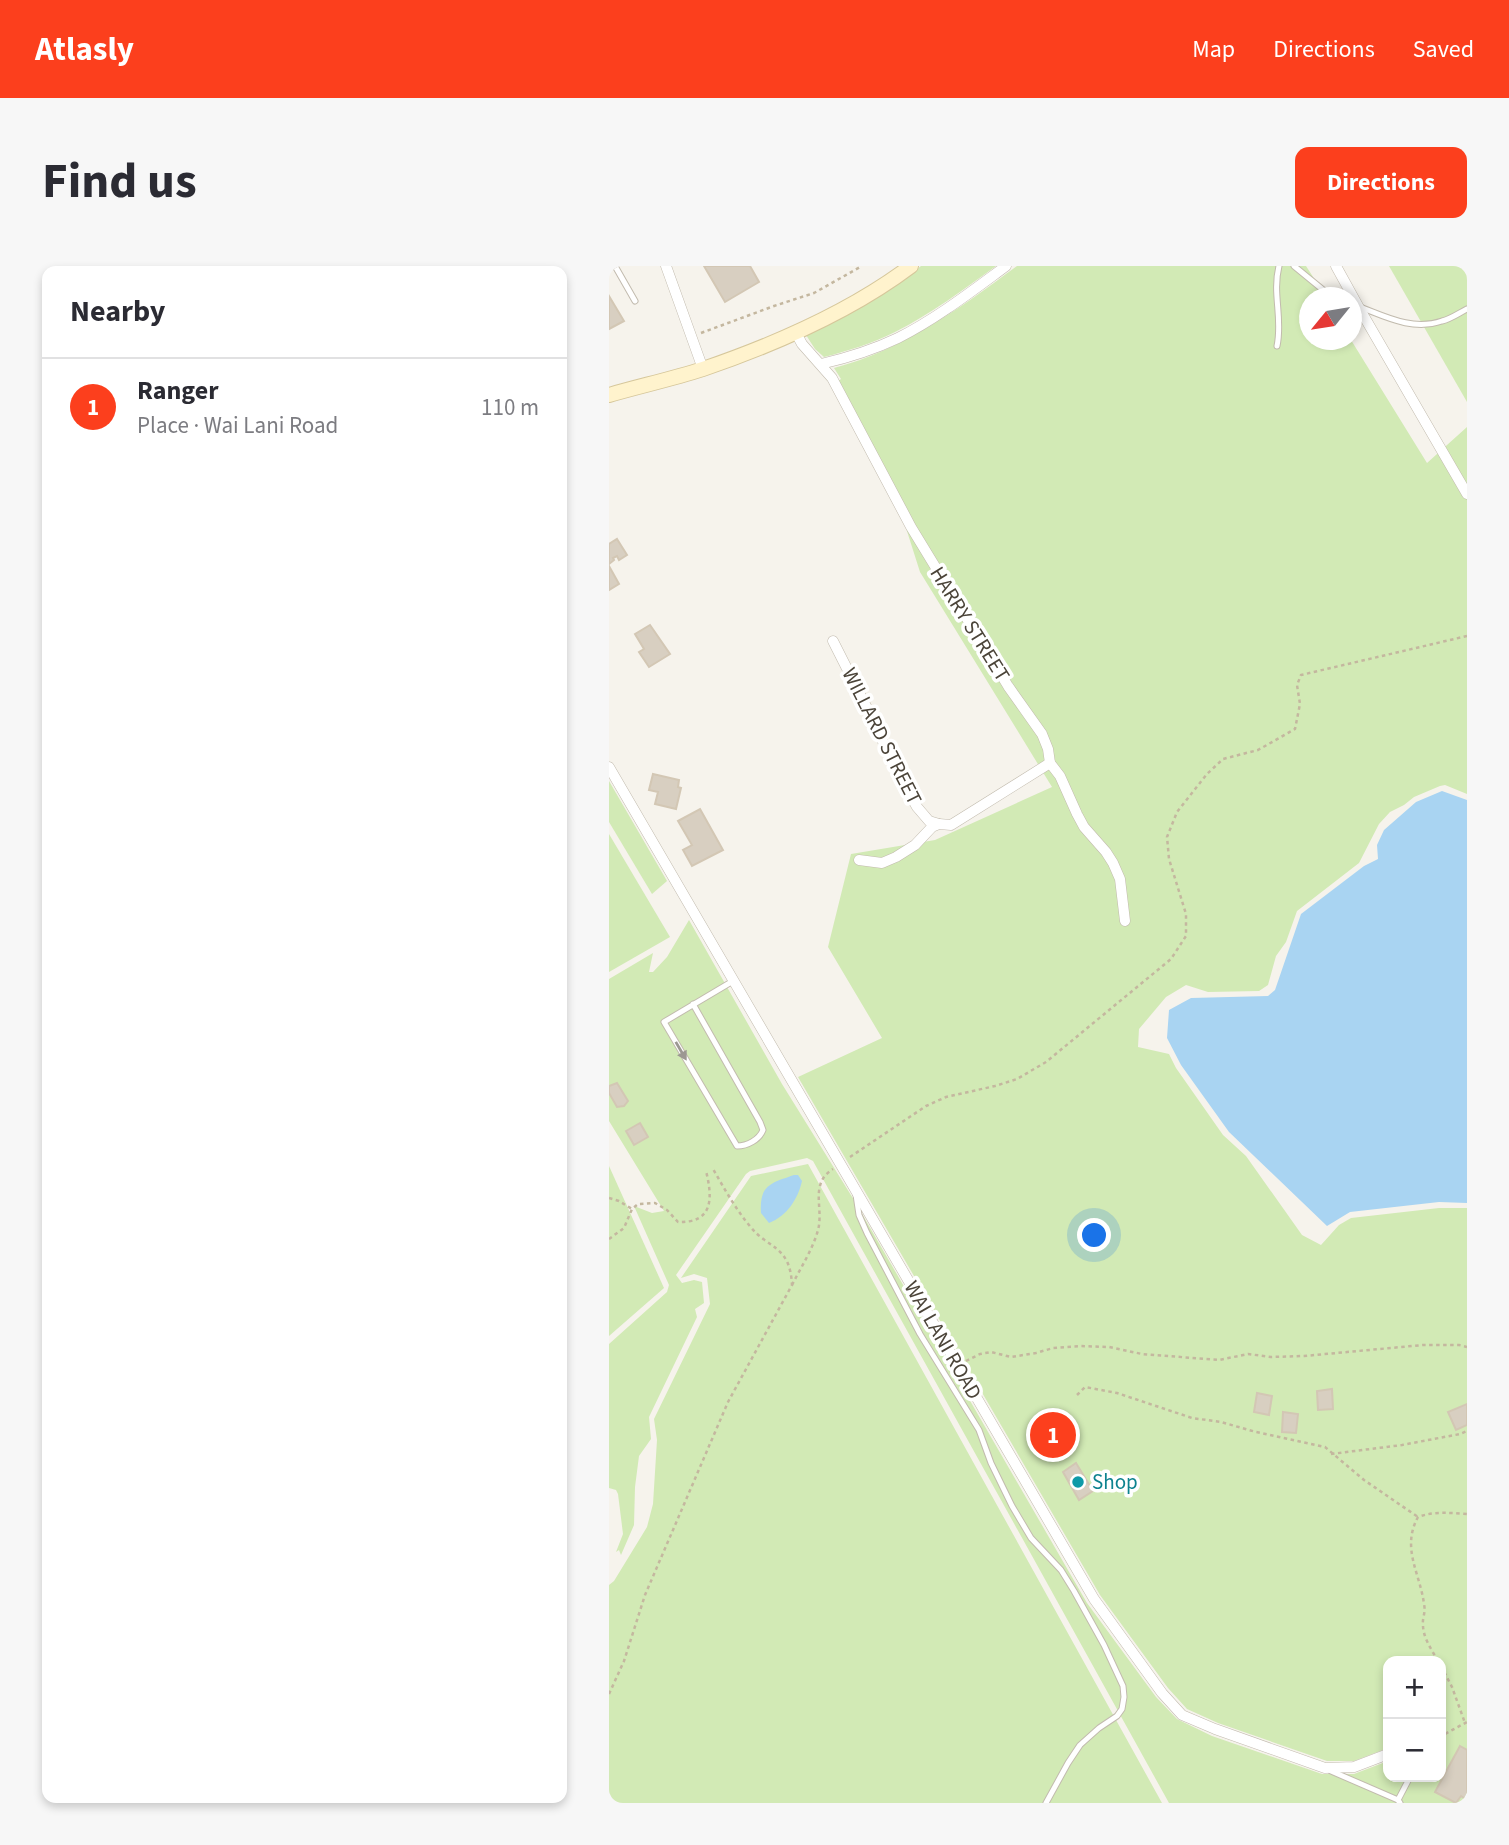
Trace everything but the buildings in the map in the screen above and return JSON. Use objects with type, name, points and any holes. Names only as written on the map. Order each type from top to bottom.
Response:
[{"type":"main road","points":[[609,395],[703,369],[796,333],[867,295],[911,266]]},
{"type":"street","points":[[666,266],[703,369]]},
{"type":"street","points":[[821,364],[899,337],[928,321],[1006,266]]},
{"type":"street","points":[[1336,266],[1346,287]]},
{"type":"street","points":[[1362,317],[1467,495]]},
{"type":"street","name":"HARRY STREET","points":[[796,333],[838,388],[911,527],[1008,686],[1042,734],[1050,763],[1060,776],[1084,827],[1113,863],[1120,879],[1125,921]]},
{"type":"street","name":"WILLARD STREET","points":[[832,641],[917,807],[929,821],[939,824]]},
{"type":"street","points":[[859,860],[882,863],[896,857],[915,845],[932,827],[939,824],[951,825],[1050,763]]},
{"type":"street","name":"WAI LANI ROAD","points":[[609,767],[1094,1599],[1162,1693],[1182,1715],[1325,1768],[1354,1767],[1383,1757]]},
{"type":"lane","points":[[615,266],[635,302]]},
{"type":"lane","points":[[1277,346],[1280,333],[1275,284],[1279,266]]},
{"type":"lane","points":[[1294,266],[1319,287]]},
{"type":"lane","points":[[1362,308],[1402,323],[1425,325],[1443,321],[1467,309]]},
{"type":"lane","points":[[693,1004],[763,1130],[760,1136],[744,1146],[737,1146],[664,1022],[693,1004],[733,981]]},
{"type":"lane","points":[[856,1189],[859,1215],[871,1241],[920,1334],[979,1430],[991,1463],[1012,1506],[1031,1538],[1061,1570],[1074,1591],[1123,1686],[1122,1709],[1080,1745],[1046,1803]]},
{"type":"lane","points":[[1325,1768],[1399,1802],[1408,1782]]},
{"type":"path","points":[[691,337],[814,293],[862,266]]},
{"type":"path","points":[[609,1694],[624,1661],[645,1595],[727,1402],[813,1245],[819,1226],[821,1181],[828,1171],[926,1106],[946,1097],[1017,1079],[1046,1062],[1171,959],[1186,936],[1186,914],[1168,859],[1167,837],[1177,811],[1223,759],[1258,750],[1295,729],[1300,704],[1297,685],[1301,675],[1467,636]]},
{"type":"path","points":[[713,1169],[748,1224],[757,1235],[773,1244],[783,1255],[791,1269],[792,1285]]},
{"type":"path","points":[[609,1238],[624,1228],[632,1209],[638,1204],[655,1203],[667,1210],[678,1222],[692,1223],[706,1212],[711,1202],[706,1171]]},
{"type":"path","points":[[609,1198],[632,1209]]},
{"type":"path","points":[[958,1366],[980,1354],[991,1352],[1011,1357],[1053,1348],[1081,1346],[1219,1360],[1248,1354],[1271,1357],[1304,1356],[1423,1345],[1467,1347]]},
{"type":"path","points":[[1077,1395],[1085,1387],[1117,1393],[1192,1418],[1221,1422],[1325,1447],[1364,1480],[1418,1517]]},
{"type":"path","points":[[1331,1454],[1402,1445],[1467,1431]]},
{"type":"path","points":[[1436,1656],[1422,1622],[1425,1615],[1424,1602],[1412,1563],[1412,1528],[1418,1517],[1427,1514],[1467,1514]]},
{"type":"path","points":[[1446,1676],[1466,1722],[1446,1733]]},
{"type":"green space","points":[[921,266],[996,266],[934,309],[887,336],[824,357],[815,349],[806,335],[902,281]]},
{"type":"green space","points":[[1017,266],[1306,266],[1320,287],[1299,287],[1299,350],[1357,350],[1427,463],[1467,427],[1467,794],[1445,785],[1440,786],[1414,797],[1390,812],[1379,824],[1359,863],[1297,911],[1286,942],[1276,956],[1268,985],[1259,991],[1208,992],[1186,985],[1166,997],[1139,1029],[1138,1047],[1169,1054],[1223,1135],[1246,1156],[1302,1235],[1321,1245],[1339,1225],[1351,1218],[1439,1208],[1467,1208],[1467,1803],[1169,1803],[813,1161],[807,1158],[746,1174],[676,1275],[682,1283],[694,1280],[702,1282],[704,1303],[695,1309],[697,1317],[649,1417],[651,1439],[639,1456],[634,1525],[621,1555],[619,1550],[616,1552],[623,1534],[618,1494],[616,1490],[609,1488],[609,1344],[667,1292],[669,1285],[634,1206],[652,1213],[664,1211],[609,1121],[609,979],[653,953],[649,972],[653,972],[667,957],[689,920],[782,1084],[854,1200],[1087,1603],[1156,1697],[1177,1719],[1212,1736],[1322,1774],[1354,1774],[1383,1763],[1383,1782],[1446,1782],[1446,1656],[1383,1656],[1383,1750],[1354,1761],[1327,1761],[1218,1723],[1187,1709],[1168,1688],[1100,1595],[798,1077],[882,1038],[828,947],[851,854],[935,840],[1052,787],[920,572],[906,528],[835,383],[841,379],[834,368],[884,350],[952,312]]},
{"type":"green space","points":[[1389,266],[1467,266],[1467,402]]},
{"type":"green space","points":[[609,781],[667,881],[652,894],[609,822]]},
{"type":"green space","points":[[609,834],[670,937],[609,972]]},
{"type":"green space","points":[[808,1164],[1162,1803],[609,1803],[609,1585],[647,1527],[653,1504],[657,1440],[654,1419],[710,1304],[707,1278],[694,1274],[681,1278],[751,1176]]},
{"type":"green space","points":[[609,1166],[664,1288],[609,1336]]},
{"type":"water","points":[[1442,791],[1467,800],[1467,1203],[1439,1202],[1350,1212],[1327,1226],[1229,1132],[1181,1065],[1167,1038],[1169,1010],[1191,998],[1268,996],[1275,990],[1301,914],[1364,866],[1378,859],[1377,845],[1384,830],[1416,802]]},
{"type":"water","points":[[798,1175],[802,1181],[795,1200],[781,1216],[769,1223],[761,1213],[764,1191],[773,1183]]},
{"type":"place","name":"Ranger","points":[[1053,1435]]},
{"type":"place","name":"Shop","points":[[1078,1482]]}]
